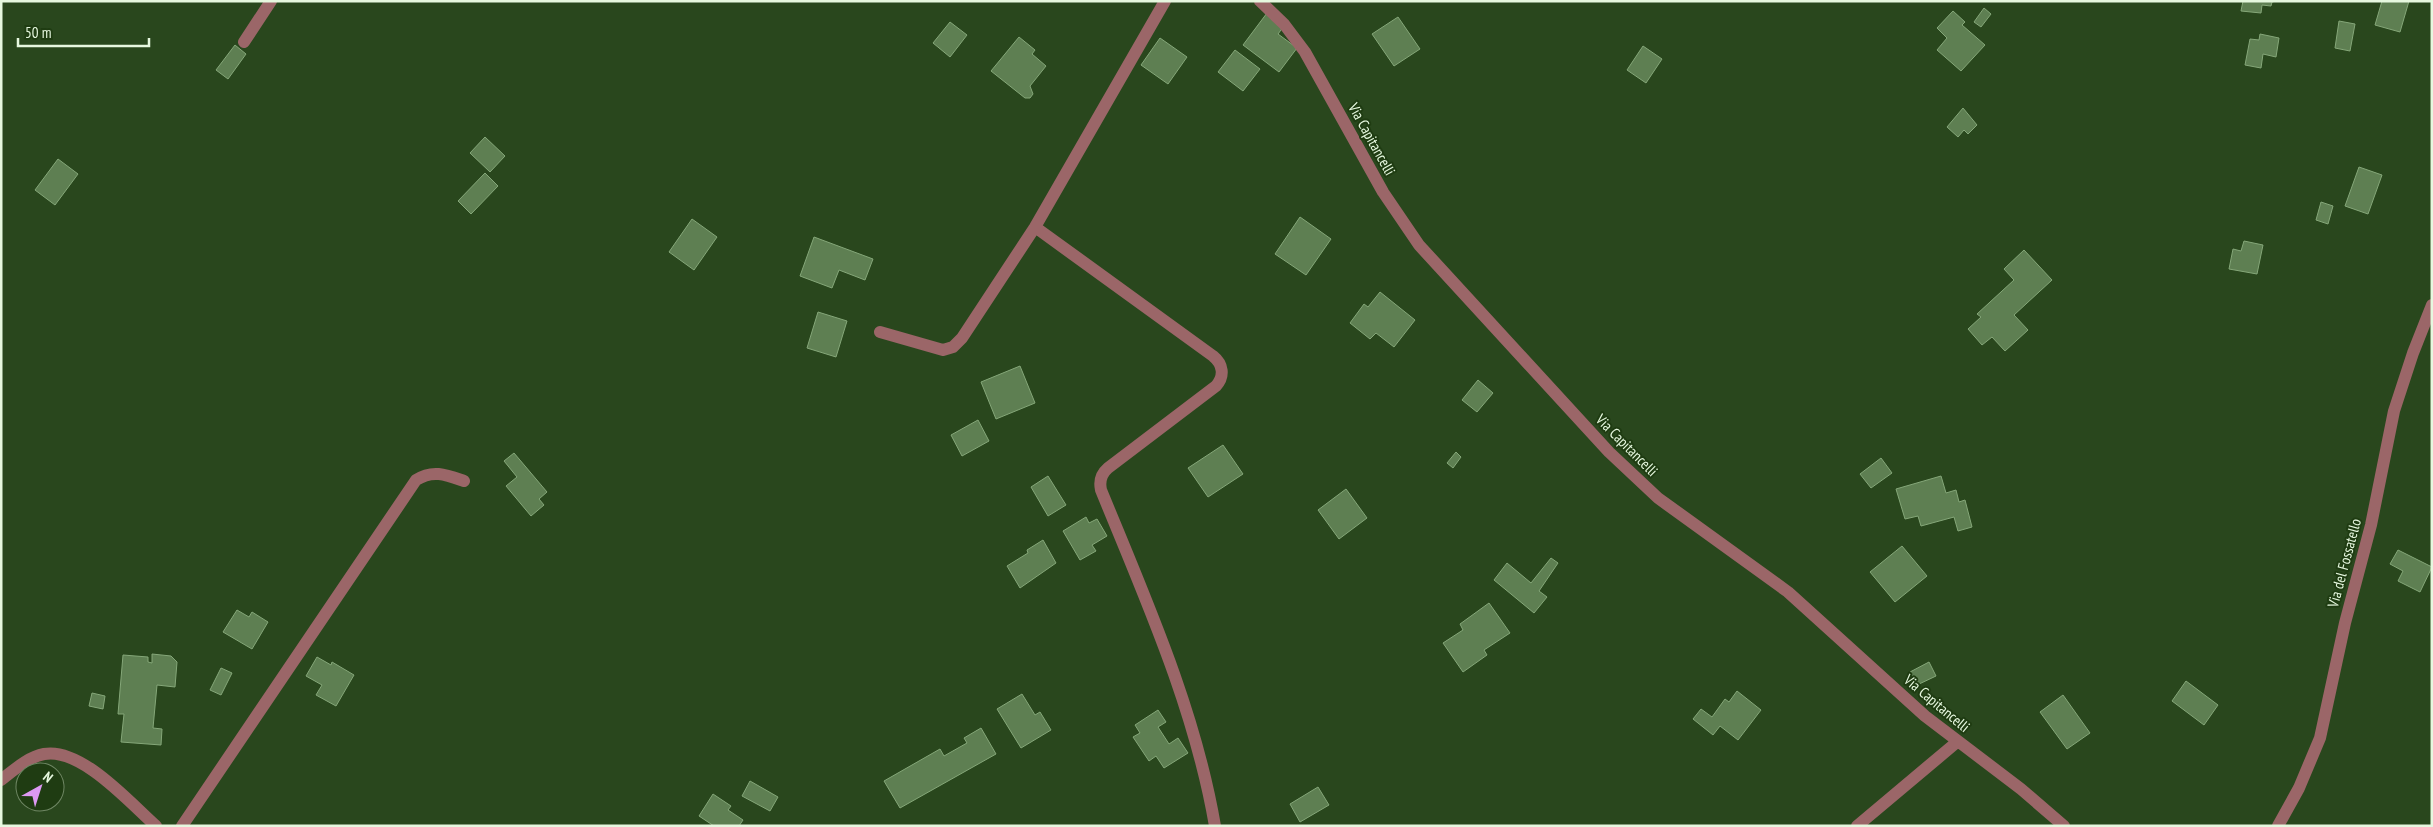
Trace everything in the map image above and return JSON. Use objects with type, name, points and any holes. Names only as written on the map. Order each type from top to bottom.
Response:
[{"type":"street","points":[[244,42],[271,1]]},
{"type":"street","points":[[880,332],[944,350],[953,347],[962,338],[1035,228],[1165,1]]},
{"type":"street","name":"Via Capitancelli","points":[[1260,1],[1284,24],[1305,52],[1383,192],[1419,245],[1609,452],[1658,498],[1788,592],[1918,710],[1957,742],[2021,789],[2064,826]]},
{"type":"street","points":[[1035,228],[1213,356],[1222,366],[1222,376],[1219,384],[1108,468],[1101,477],[1100,482],[1180,690],[1202,766],[1215,826]]},
{"type":"street","name":"Via del Fossatello","points":[[2278,826],[2304,778],[2321,733],[2345,624],[2371,525],[2394,411],[2432,305]]},
{"type":"street","points":[[182,826],[416,480],[426,474],[437,473],[464,481]]},
{"type":"street","points":[[1857,826],[1957,742]]},
{"type":"street","points":[[1,780],[19,766],[37,756],[55,753],[96,772],[156,826]]},
{"type":"building","points":[[2243,1],[2276,1],[2272,2],[2271,6],[2262,5],[2261,13],[2241,11]]},
{"type":"building","points":[[2382,1],[2409,1],[2400,32],[2375,25]]},
{"type":"building","points":[[1984,8],[1991,14],[1981,27],[1974,22]]},
{"type":"building","points":[[1953,11],[1965,22],[1962,25],[1985,45],[1961,71],[1937,50],[1947,38],[1937,28]]},
{"type":"building","points":[[1267,13],[1284,26],[1278,34],[1297,48],[1279,72],[1243,45]]},
{"type":"building","points":[[1398,17],[1420,49],[1394,66],[1372,34]]},
{"type":"building","points":[[2339,21],[2355,24],[2350,51],[2335,48]]},
{"type":"building","points":[[950,22],[967,35],[950,57],[933,43]]},
{"type":"building","points":[[2260,34],[2279,38],[2276,57],[2263,54],[2261,68],[2245,65],[2250,39],[2259,40]]},
{"type":"building","points":[[1019,37],[1035,50],[1032,54],[1046,66],[1030,86],[1033,94],[1030,98],[1025,98],[991,71]]},
{"type":"building","points":[[1160,38],[1187,57],[1168,84],[1141,65]]},
{"type":"building","points":[[235,45],[246,54],[228,79],[216,70]]},
{"type":"building","points":[[1643,46],[1662,59],[1646,83],[1627,70]]},
{"type":"building","points":[[1235,50],[1260,69],[1243,91],[1218,72]]},
{"type":"building","points":[[1963,108],[1977,125],[1968,134],[1964,130],[1958,137],[1947,127]]},
{"type":"building","points":[[485,137],[505,156],[490,172],[470,153]]},
{"type":"building","points":[[58,159],[78,174],[55,205],[35,190]]},
{"type":"building","points":[[2359,167],[2382,175],[2368,214],[2345,206]]},
{"type":"building","points":[[485,173],[498,186],[471,214],[458,201]]},
{"type":"building","points":[[2321,202],[2333,206],[2328,224],[2316,220]]},
{"type":"building","points":[[1300,217],[1331,239],[1306,275],[1275,254]]},
{"type":"building","points":[[692,219],[717,237],[694,270],[669,252]]},
{"type":"building","points":[[814,237],[873,259],[865,280],[839,270],[832,288],[800,276]]},
{"type":"building","points":[[2244,241],[2263,245],[2257,274],[2229,269],[2233,249],[2241,251]]},
{"type":"building","points":[[2024,250],[2052,280],[2014,315],[2028,330],[2005,351],[1992,337],[1982,345],[1968,329],[1981,317],[1977,314],[2014,280],[2004,269]]},
{"type":"building","points":[[1380,292],[1415,320],[1394,347],[1376,333],[1370,339],[1350,323],[1364,304],[1368,307]]},
{"type":"building","points":[[818,312],[847,321],[836,357],[807,348]]},
{"type":"building","points":[[1020,366],[1035,403],[996,419],[981,382]]},
{"type":"building","points":[[1478,380],[1493,393],[1477,412],[1462,400]]},
{"type":"building","points":[[978,420],[989,441],[962,456],[951,435]]},
{"type":"building","points":[[1223,445],[1243,474],[1208,497],[1188,468]]},
{"type":"building","points":[[1456,452],[1461,457],[1453,468],[1447,463]]},
{"type":"building","points":[[514,453],[547,492],[539,499],[544,505],[531,516],[506,486],[517,477],[504,461]]},
{"type":"building","points":[[1881,458],[1892,473],[1871,488],[1860,474]]},
{"type":"building","points":[[1048,476],[1066,505],[1048,516],[1031,487]]},
{"type":"building","points":[[1941,476],[1946,493],[1956,490],[1959,502],[1965,500],[1972,527],[1958,531],[1954,517],[1921,526],[1918,516],[1905,519],[1896,489]]},
{"type":"building","points":[[1346,489],[1367,518],[1339,539],[1318,510]]},
{"type":"building","points":[[1086,517],[1089,523],[1097,519],[1107,536],[1092,545],[1096,551],[1080,560],[1063,531]]},
{"type":"building","points":[[1043,540],[1056,563],[1020,588],[1007,566],[1028,553],[1027,550]]},
{"type":"building","points":[[1902,546],[1927,576],[1895,602],[1870,572]]},
{"type":"building","points":[[2398,550],[2432,567],[2420,592],[2398,581],[2403,571],[2390,564]]},
{"type":"building","points":[[1551,558],[1558,563],[1539,591],[1547,597],[1534,613],[1494,580],[1507,563],[1531,583]]},
{"type":"building","points":[[1489,603],[1510,633],[1484,650],[1487,655],[1463,672],[1443,643],[1463,630],[1460,624]]},
{"type":"building","points":[[237,610],[249,617],[252,612],[268,622],[252,649],[223,632]]},
{"type":"building","points":[[152,654],[171,656],[177,662],[175,687],[157,685],[153,728],[162,729],[161,745],[121,742],[124,714],[118,714],[123,655],[148,657],[148,662],[152,663]]},
{"type":"building","points":[[317,657],[331,665],[332,662],[354,675],[336,706],[316,695],[322,685],[306,676]]},
{"type":"building","points":[[1929,662],[1936,676],[1917,685],[1910,672]]},
{"type":"building","points":[[221,668],[232,673],[221,695],[210,690]]},
{"type":"building","points":[[2186,681],[2218,705],[2204,725],[2172,701]]},
{"type":"building","points":[[1737,691],[1761,710],[1738,740],[1720,726],[1713,735],[1693,719],[1701,709],[1712,717],[1725,699],[1729,702]]},
{"type":"building","points":[[92,693],[105,696],[103,709],[89,706]]},
{"type":"building","points":[[1022,694],[1035,715],[1040,712],[1051,730],[1021,748],[997,709]]},
{"type":"building","points":[[2063,695],[2090,733],[2067,749],[2040,712]]},
{"type":"building","points":[[1158,710],[1166,722],[1158,727],[1169,744],[1178,738],[1188,753],[1164,768],[1156,756],[1149,761],[1133,737],[1140,733],[1135,725]]},
{"type":"building","points":[[981,728],[996,754],[900,808],[884,781],[940,749],[944,756],[967,743],[964,738]]},
{"type":"building","points":[[750,781],[778,797],[770,811],[742,796]]},
{"type":"building","points":[[1318,787],[1329,805],[1300,822],[1290,804]]},
{"type":"building","points":[[713,794],[731,806],[728,810],[743,820],[739,826],[714,826],[699,816]]}]
